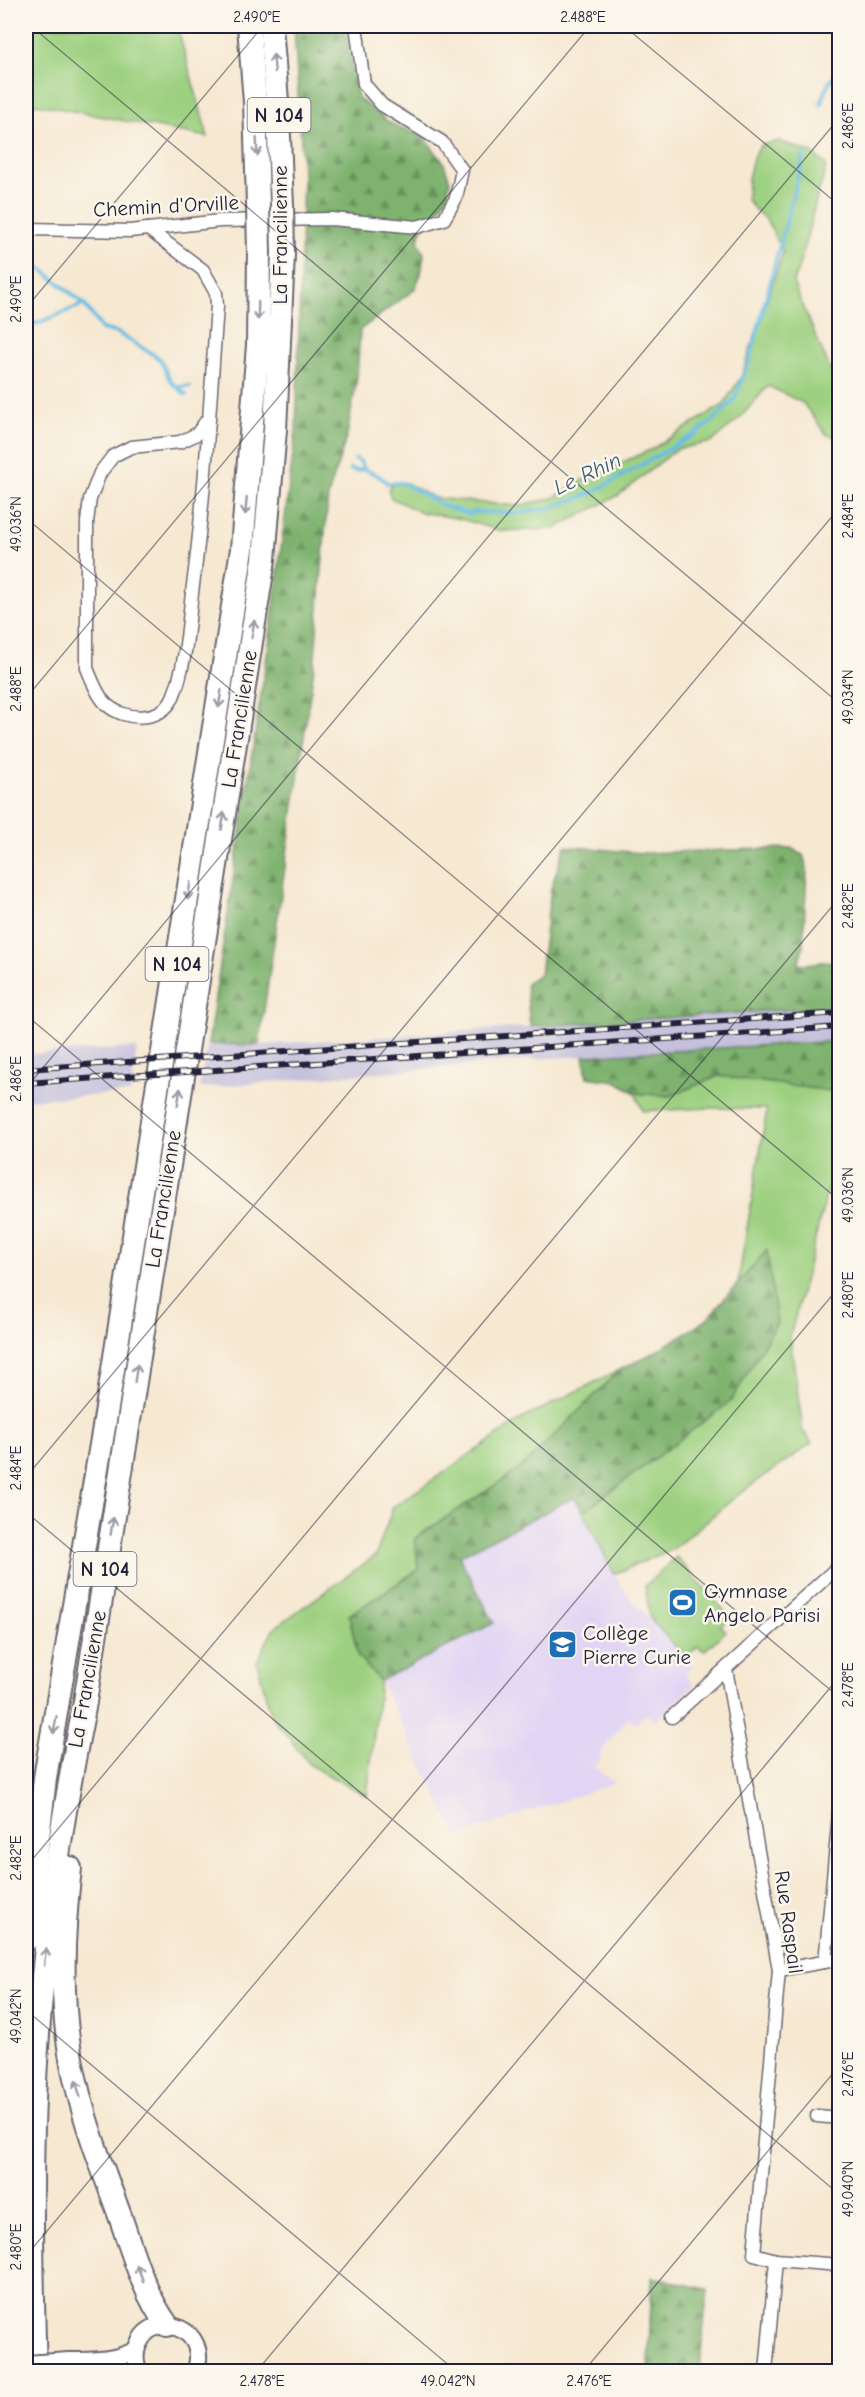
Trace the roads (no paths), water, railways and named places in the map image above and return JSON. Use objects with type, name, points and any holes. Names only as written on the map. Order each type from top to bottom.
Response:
[{"type":"highway","name":"La Francilienne","points":[[26,1940],[45,1778],[102,1439],[242,549],[258,345],[258,205],[255,102],[249,26]]},
{"type":"highway","name":"La Francilienne","points":[[35,2372],[31,2248],[34,2099],[51,1906],[264,559],[275,430],[283,254],[278,114],[271,26]]},
{"type":"highway","points":[[84,1708],[86,1740],[69,1876],[64,1946],[64,2011],[75,2082],[97,2152],[153,2306],[167,2325]]},
{"type":"highway","points":[[26,1847],[38,1784],[45,1778]]},
{"type":"street","name":"Chemin d'Orville","points":[[26,229],[130,231],[220,221],[332,219],[417,227],[444,219],[456,198],[462,170],[442,142],[382,105],[364,84],[356,26]]},
{"type":"street","points":[[148,229],[203,270],[216,293],[209,417],[196,568],[185,650],[172,698],[165,707],[153,715],[138,717],[120,713],[105,703],[87,668],[87,522],[90,499],[100,472],[113,456],[131,447],[180,442],[197,434],[209,417]]},
{"type":"street","points":[[672,1718],[840,1565]]},
{"type":"street","name":"Rue Raspail","points":[[726,1669],[779,1970],[754,2254],[776,2260]]},
{"type":"street","points":[[825,1962],[840,1803]]},
{"type":"street","points":[[779,1970],[840,1959]]},
{"type":"street","points":[[817,2116],[840,2118]]},
{"type":"street","points":[[766,2372],[776,2260],[840,2265]]},
{"type":"street","points":[[69,2361],[119,2365],[137,2372],[135,2358],[140,2339],[147,2331],[167,2325],[186,2331],[193,2339],[198,2348],[199,2359],[195,2372]]},
{"type":"street","points":[[26,2364],[102,2360],[122,2356],[136,2350]]},
{"type":"waterway","points":[[821,104],[829,82],[840,72]]},
{"type":"waterway","name":"Le Rhin","points":[[355,459],[360,461],[364,469],[379,476],[387,483],[403,483],[444,506],[468,514],[474,512],[516,513],[547,509],[592,493],[697,433],[734,400],[750,359],[804,154]]},
{"type":"waterway","name":"Le Rhin","points":[[26,256],[84,304],[102,329],[118,333],[160,359],[171,382],[186,395]]},
{"type":"waterway","points":[[26,326],[84,304]]},
{"type":"waterway","name":"Le Rhin","points":[[179,387],[190,386]]},
{"type":"waterway","name":"Le Rhin","points":[[350,469],[355,471],[364,469]]},
{"type":"railway","points":[[26,1069],[840,1013]]},
{"type":"railway","points":[[26,1083],[840,1027]]},
{"type":"place","name":"Gymnase Angelo Parisi","points":[[683,1603]]},
{"type":"place","name":"Collège Pierre Curie","points":[[562,1645]]}]
